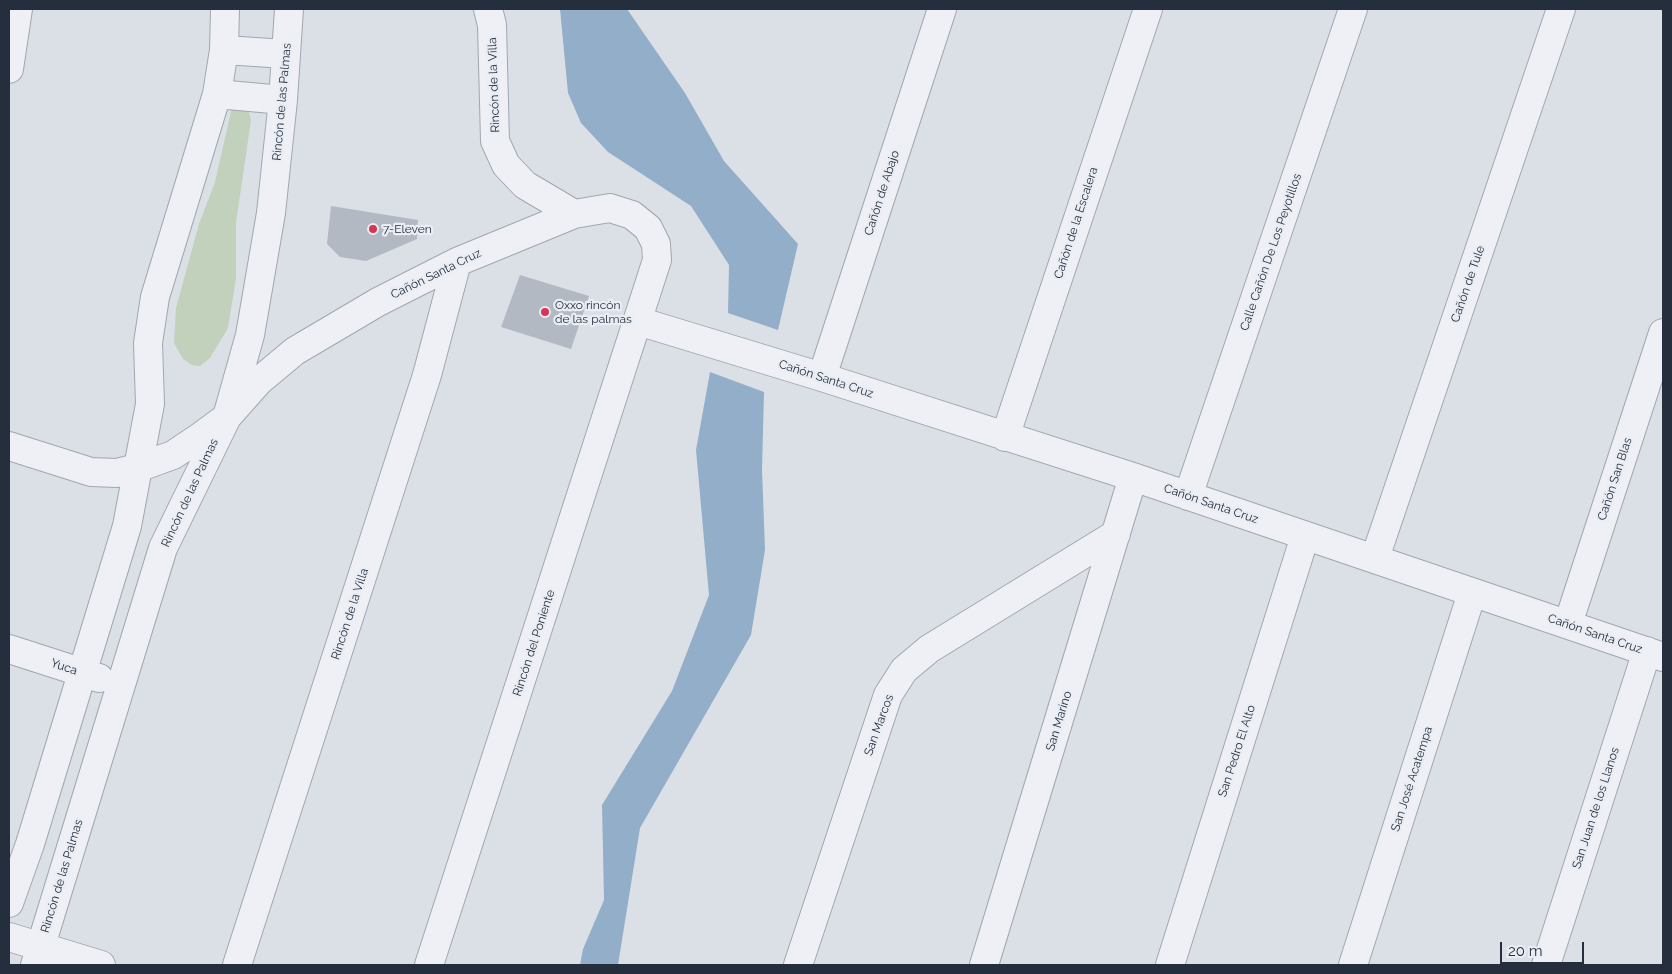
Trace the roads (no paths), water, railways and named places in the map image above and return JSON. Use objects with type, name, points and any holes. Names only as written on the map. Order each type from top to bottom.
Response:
[{"type":"street","points":[[9,69],[18,9]]},
{"type":"street","points":[[9,903],[19,840],[83,674],[127,526],[140,467],[150,404],[148,343],[155,297],[217,94],[224,50],[225,9]]},
{"type":"street","name":"Rincón de las Palmas","points":[[38,956],[163,548],[226,417],[250,335],[271,213],[283,100],[289,9]]},
{"type":"street","name":"Rincón de la Villa","points":[[488,9],[492,25],[496,141],[506,165],[525,184],[574,214]]},
{"type":"street","name":"Cañón de Abajo","points":[[822,377],[942,9]]},
{"type":"street","name":"Cañón de la Escalera","points":[[1005,437],[1148,9]]},
{"type":"street","name":"Calle Cañón De Los Peyotillos","points":[[1188,496],[1353,9]]},
{"type":"street","name":"Cañón de Tule","points":[[1376,558],[1561,9]]},
{"type":"street","points":[[224,50],[286,54]]},
{"type":"street","points":[[217,94],[283,100]]},
{"type":"street","name":"Cañón Santa Cruz","points":[[9,446],[91,472],[117,474],[173,455],[226,417],[259,381],[296,351],[378,302],[457,262],[574,214],[610,208],[632,215],[648,228],[656,244],[657,260],[638,322],[822,377],[1005,437],[1133,476],[1655,654]]},
{"type":"street","name":"Rincón de la Villa","points":[[237,965],[427,375],[457,262]]},
{"type":"street","name":"Rincón del Poniente","points":[[429,965],[638,322]]},
{"type":"street","name":"Cañón San Blas","points":[[1568,624],[1663,334]]},
{"type":"street","name":"San Marino","points":[[984,965],[1133,476]]},
{"type":"street","name":"San Marcos","points":[[798,965],[888,695],[904,670],[929,649],[1116,534]]},
{"type":"street","name":"San Pedro El Alto","points":[[1170,965],[1305,536]]},
{"type":"street","name":"San José Acatempa","points":[[1353,965],[1472,592]]},
{"type":"street","name":"Yuca","points":[[9,648],[83,674],[120,684]]},
{"type":"street","name":"San Juan de los Llanos","points":[[1546,965],[1655,654]]},
{"type":"street","points":[[9,937],[38,956],[100,965]]},
{"type":"water","points":[[560,9],[627,9],[685,93],[724,161],[798,244],[778,330],[728,313],[729,265],[691,206],[608,152],[581,123],[568,93]]},
{"type":"water","points":[[710,372],[764,392],[762,470],[765,550],[751,635],[640,828],[618,965],[580,965],[583,949],[604,900],[602,805],[672,691],[709,595],[696,450]]},
{"type":"place","name":"7-Eleven","points":[[373,229]]},
{"type":"place","name":"Oxxo rincón de las palmas","points":[[545,312]]}]
